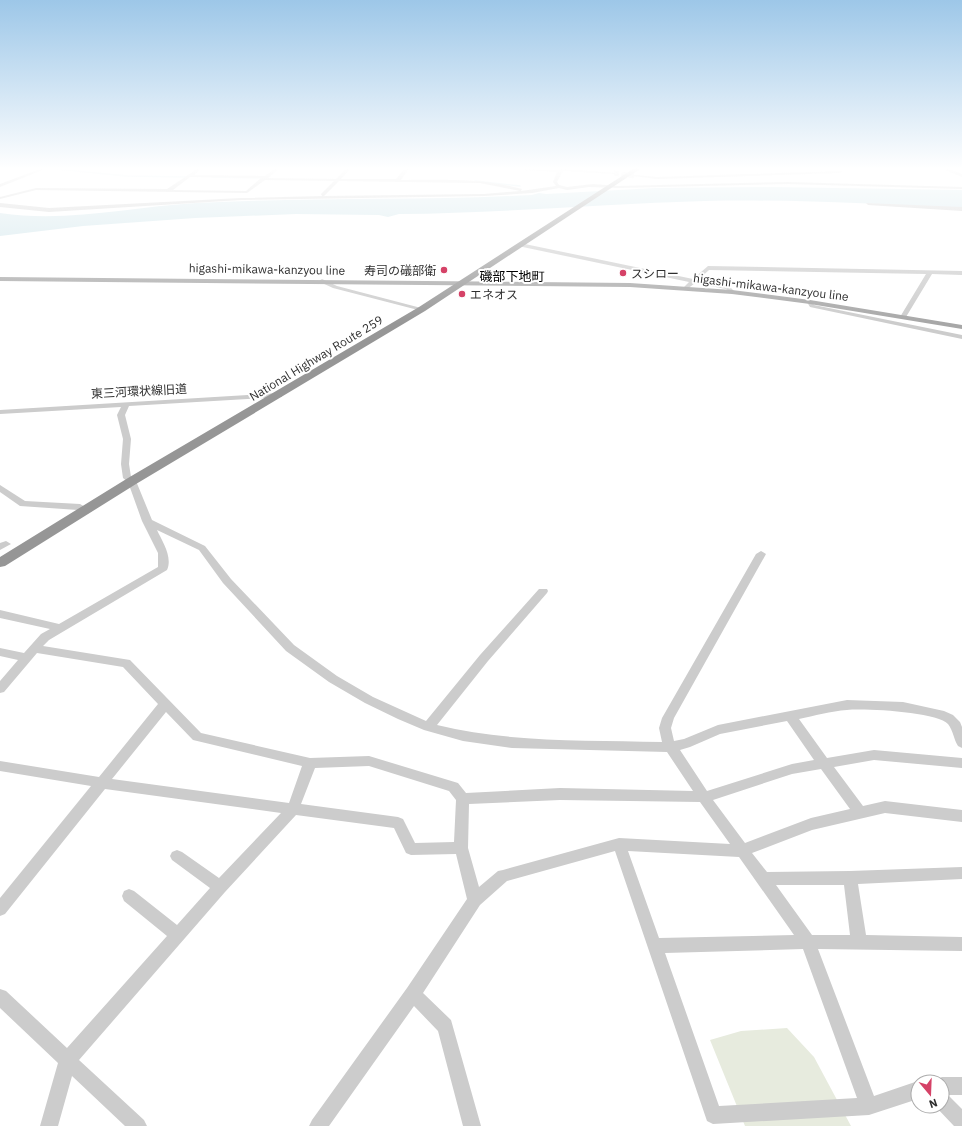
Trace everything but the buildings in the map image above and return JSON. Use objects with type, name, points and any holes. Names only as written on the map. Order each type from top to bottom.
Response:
[{"type":"highway","name":"National Highway Route 259","points":[[0,563],[87,511],[132,481],[280,395],[422,309],[560,220]]},
{"type":"main road","name":"higashi-mikawa-kanzyou line","points":[[0,278],[630,285],[732,292],[810,302],[962,327]]},
{"type":"street","points":[[520,245],[693,280],[728,288],[732,292]]},
{"type":"street","points":[[686,288],[693,280],[708,268],[962,274]]},
{"type":"street","points":[[903,317],[929,275],[928,273]]},
{"type":"street","points":[[322,281],[330,285],[422,309]]},
{"type":"street","points":[[810,302],[812,306],[962,337]]},
{"type":"street","name":"東三河環状線旧道","points":[[0,412],[280,395]]},
{"type":"street","points":[[0,689],[45,637],[163,568],[163,553],[147,521],[132,481],[128,478],[125,464],[127,439],[121,414],[126,404]]},
{"type":"street","points":[[0,488],[23,504],[80,507],[87,511]]},
{"type":"street","points":[[147,521],[202,548],[227,581],[296,652],[334,679],[369,700],[428,727],[463,736],[512,743],[671,747],[686,744],[718,730],[789,715],[847,705],[903,708],[940,714],[949,718],[957,729],[961,739]]},
{"type":"street","points":[[0,543],[6,544],[0,547]]},
{"type":"street","points":[[761,554],[668,718],[666,723],[666,737],[704,797],[808,942],[868,1106]]},
{"type":"street","points":[[428,727],[484,658],[543,591]]},
{"type":"street","points":[[0,614],[60,628]]},
{"type":"street","points":[[0,652],[126,662],[197,737],[310,764],[369,761],[453,787],[463,799],[461,848],[475,900]]},
{"type":"street","points":[[0,909],[165,704]]},
{"type":"street","points":[[789,715],[858,812]]},
{"type":"street","points":[[463,799],[560,794],[704,797],[792,769],[874,755],[962,763]]},
{"type":"street","points":[[49,1126],[67,1061],[220,887],[292,809],[310,764]]},
{"type":"street","points":[[0,766],[102,783],[398,823],[412,850],[461,848]]},
{"type":"street","points":[[318,1126],[413,994],[475,900],[503,876],[619,844],[742,851],[810,824],[885,807],[962,816]]},
{"type":"street","points":[[619,844],[713,1115],[868,1106],[910,1093]]},
{"type":"street","points":[[177,856],[220,887]]},
{"type":"street","points":[[763,879],[850,878],[962,873]]},
{"type":"street","points":[[850,878],[859,942]]},
{"type":"street","points":[[129,896],[178,935]]},
{"type":"street","points":[[654,946],[808,942],[962,944]]},
{"type":"street","points":[[413,994],[445,1026],[472,1126]]},
{"type":"street","points":[[0,997],[138,1126]]},
{"type":"street","points":[[950,1086],[962,1086]]},
{"type":"street","points":[[950,1109],[962,1122]]},
{"type":"shaded area","points":[[787,1028],[814,1057],[851,1126],[745,1126],[710,1040],[741,1031]]},
{"type":"water","points":[[0,220],[173,220],[83,226],[0,236]]},
{"type":"place","name":"寿司の礒部衛","points":[[444,270]]},
{"type":"place","name":"スシロー","points":[[623,273]]},
{"type":"place","name":"エネオス","points":[[462,294]]},
{"type":"district","name":"磯部下地町","points":[[512,276]]}]
